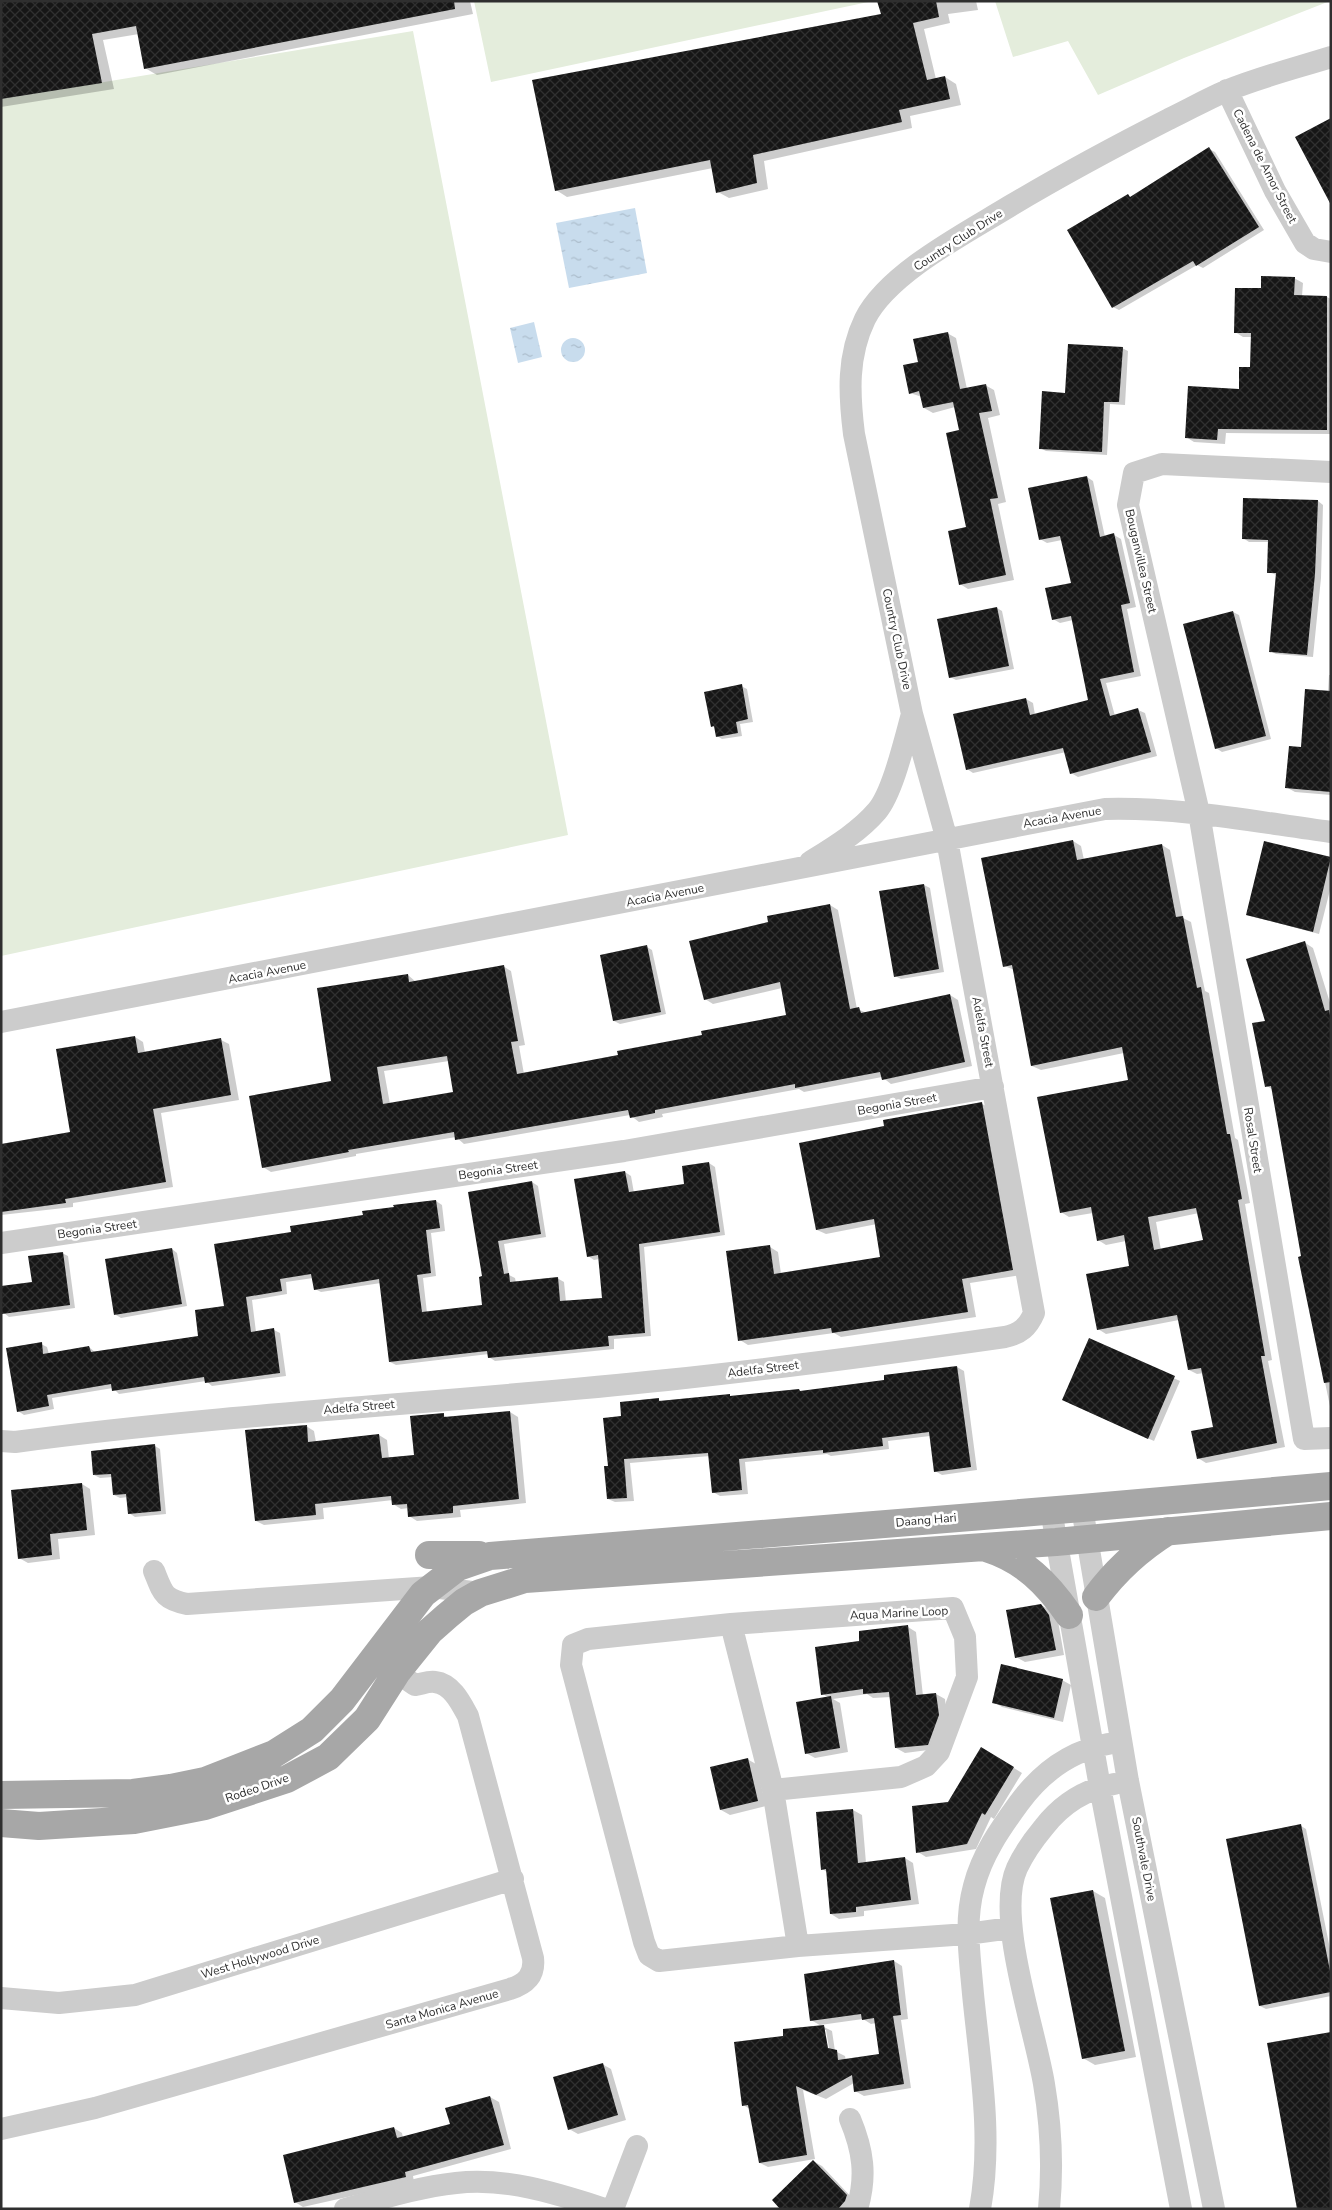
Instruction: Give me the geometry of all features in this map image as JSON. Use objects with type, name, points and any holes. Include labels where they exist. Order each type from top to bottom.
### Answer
[{"type":"main road","name":"Daang Hari","points":[[523,1566],[1051,1510],[1331,1486]]},
{"type":"main road","points":[[429,1555],[523,1566],[982,1547],[1056,1542],[1331,1516]]},
{"type":"main road","points":[[1096,1597],[1122,1566],[1152,1540],[1170,1530]]},
{"type":"main road","points":[[982,1547],[1017,1561],[1032,1572],[1046,1584],[1069,1615]]},
{"type":"main road","name":"Rodeo Drive","points":[[1,1795],[133,1793],[205,1781],[274,1754],[312,1730],[342,1700],[408,1611],[432,1587],[458,1567],[490,1556],[523,1566]]},
{"type":"main road","name":"Rodeo Drive","points":[[1,1823],[39,1826],[134,1820],[205,1806],[287,1779],[328,1757],[367,1719],[397,1672],[430,1631],[464,1602],[523,1566]]},
{"type":"street","name":"Country Club Drive","points":[[947,840],[912,714],[854,434],[850,401],[850,374],[855,345],[866,318],[896,283],[929,256],[1086,160],[1227,90],[1331,57]]},
{"type":"street","name":"Cadena de Amor Street","points":[[1227,90],[1275,191],[1305,243],[1314,249],[1331,252]]},
{"type":"street","name":"Bouganvillea Street","points":[[1199,813],[1128,505],[1134,473],[1162,464],[1331,472]]},
{"type":"street","points":[[799,868],[849,836],[878,809],[896,770],[912,714]]},
{"type":"street","name":"Acacia Avenue","points":[[1,1022],[1105,809],[1148,808],[1199,813],[1331,832]]},
{"type":"street","name":"Rosal Street","points":[[1199,813],[1304,1439],[1331,1438]]},
{"type":"street","name":"Adelfa Street","points":[[1,1441],[15,1442],[132,1426],[666,1380],[873,1356],[1016,1335],[1027,1326],[1034,1313],[947,840]]},
{"type":"street","name":"Begonia Street","points":[[1,1243],[624,1151],[993,1087]]},
{"type":"street","name":"Southvale Drive","points":[[1082,1508],[1128,1782],[1214,2209]]},
{"type":"street","points":[[1051,1510],[1100,1787],[1182,2209]]},
{"type":"street","points":[[458,1567],[480,1593]]},
{"type":"street","points":[[154,1571],[163,1594],[171,1601],[187,1604],[432,1587],[480,1593]]},
{"type":"street","name":"Aqua Marine Loop","points":[[730,1624],[953,1608],[965,1637],[967,1677],[939,1752],[926,1766],[901,1777],[773,1790]]},
{"type":"street","points":[[798,1946],[773,1790],[730,1624],[588,1639],[573,1645],[571,1665],[649,1955],[659,1961],[798,1946],[967,1934],[1011,1928]]},
{"type":"street","name":"Santa Monica Avenue","points":[[1,2129],[96,2108],[519,1986],[530,1978],[534,1968],[513,1879],[472,1726],[462,1705],[455,1694],[442,1684],[435,1682],[415,1685],[374,1658]]},
{"type":"street","points":[[980,2209],[987,2153],[967,1934],[973,1887],[985,1854],[1005,1822],[1027,1793],[1044,1775],[1060,1763],[1093,1747],[1121,1742]]},
{"type":"street","points":[[1049,2209],[1049,2116],[1044,2083],[1011,1928],[1010,1896],[1016,1869],[1033,1841],[1062,1808],[1082,1794],[1100,1787],[1128,1782]]},
{"type":"street","name":"West Hollywood Drive","points":[[1,1998],[60,2003],[135,1995],[513,1879]]},
{"type":"street","points":[[850,2119],[860,2144],[864,2186],[857,2209]]},
{"type":"street","points":[[613,2209],[637,2146]]},
{"type":"street","points":[[344,2209],[410,2191],[458,2183],[510,2184],[557,2193],[606,2209]]},
{"type":"green space","points":[[474,1],[873,1],[491,82]]},
{"type":"green space","points":[[995,1],[1330,1],[1184,58],[1098,95],[1068,41],[1013,57]]},
{"type":"green space","points":[[413,31],[568,835],[1,956],[1,99]]},
{"type":"water","points":[[635,208],[647,273],[569,288],[556,223]]},
{"type":"water","points":[[534,322],[542,357],[518,363],[510,328]]},
{"type":"water","points":[[573,338],[578,339],[584,345],[584,355],[578,361],[573,362],[568,361],[562,355],[561,350],[562,345],[568,339]]},
{"type":"building","points":[[1,1],[454,1],[455,9],[144,69],[136,26],[92,34],[102,83],[1,99]]},
{"type":"building","points":[[877,1],[936,1],[939,17],[913,23],[927,80],[945,76],[950,99],[899,110],[902,122],[753,155],[757,183],[716,193],[710,160],[555,191],[532,80],[881,14]]},
{"type":"building","points":[[1331,118],[1331,205],[1295,137]]},
{"type":"building","points":[[1209,147],[1259,227],[1196,266],[1193,261],[1112,308],[1067,230],[1128,194],[1130,197]]},
{"type":"building","points":[[1261,276],[1295,277],[1294,295],[1327,296],[1327,430],[1218,429],[1217,440],[1185,438],[1188,386],[1239,389],[1239,367],[1250,367],[1251,333],[1234,333],[1235,288],[1261,288]]},
{"type":"building","points":[[948,332],[960,389],[986,384],[992,411],[979,413],[998,498],[990,499],[1006,575],[959,585],[948,531],[966,527],[946,433],[959,430],[953,402],[923,408],[919,391],[909,394],[903,365],[918,362],[913,339]]},
{"type":"building","points":[[1068,344],[1123,347],[1119,402],[1104,402],[1102,452],[1039,449],[1042,391],[1065,393]]},
{"type":"building","points":[[1087,476],[1100,537],[1114,533],[1130,603],[1121,605],[1134,672],[1100,679],[1110,716],[1138,708],[1151,752],[1070,774],[1063,748],[966,770],[953,714],[1026,698],[1030,715],[1088,700],[1071,616],[1052,620],[1045,588],[1071,583],[1060,536],[1039,540],[1028,488]]},
{"type":"building","points":[[1243,498],[1318,500],[1315,574],[1307,655],[1269,652],[1276,573],[1267,573],[1268,540],[1242,539]]},
{"type":"building","points":[[997,607],[1009,666],[949,678],[937,619]]},
{"type":"building","points":[[1233,611],[1266,736],[1215,749],[1183,624]]},
{"type":"building","points":[[742,684],[748,719],[736,722],[738,733],[716,737],[714,726],[711,727],[704,692]]},
{"type":"building","points":[[1305,689],[1331,691],[1331,792],[1285,788],[1289,746],[1301,747]]},
{"type":"building","points":[[1073,840],[1077,860],[1162,844],[1176,917],[1183,916],[1197,988],[1201,987],[1227,1134],[1230,1134],[1242,1199],[1238,1200],[1265,1356],[1261,1356],[1277,1443],[1197,1459],[1191,1431],[1213,1427],[1201,1368],[1188,1370],[1177,1315],[1097,1330],[1086,1274],[1129,1266],[1124,1235],[1097,1241],[1091,1207],[1060,1213],[1037,1097],[1128,1080],[1122,1047],[1031,1066],[1012,965],[1003,967],[981,858]],"holes":[[[1196,1208],[1203,1240],[1154,1250],[1148,1217]]]},
{"type":"building","points":[[1264,841],[1331,857],[1313,932],[1246,915]]},
{"type":"building","points":[[924,884],[939,969],[894,977],[879,891]]},
{"type":"building","points":[[830,904],[850,1009],[859,1007],[861,1013],[950,994],[965,1062],[882,1080],[880,1072],[795,1088],[795,1084],[655,1110],[655,1113],[630,1118],[628,1110],[455,1140],[454,1132],[348,1150],[349,1152],[262,1168],[249,1096],[331,1081],[317,988],[408,974],[409,982],[504,965],[518,1041],[511,1042],[517,1074],[618,1055],[617,1051],[702,1035],[701,1031],[786,1015],[780,982],[704,1000],[689,941],[768,922],[767,916]],"holes":[[[447,1056],[453,1092],[383,1104],[377,1067]]]},
{"type":"building","points":[[1305,941],[1325,1011],[1329,1010],[1331,1021],[1331,1382],[1324,1383],[1298,1257],[1301,1256],[1271,1086],[1265,1087],[1252,1023],[1265,1021],[1246,959]]},
{"type":"building","points":[[647,945],[661,1012],[613,1021],[600,955]]},
{"type":"building","points":[[135,1036],[138,1053],[221,1038],[231,1095],[153,1109],[166,1182],[65,1199],[66,1203],[1,1212],[1,1144],[70,1132],[56,1049]]},
{"type":"building","points":[[982,1102],[1013,1270],[962,1279],[968,1312],[832,1333],[831,1328],[738,1341],[726,1251],[770,1245],[774,1274],[880,1257],[874,1219],[816,1230],[799,1143],[884,1126],[883,1120]]},
{"type":"building","points":[[709,1162],[720,1232],[639,1244],[645,1333],[608,1336],[609,1346],[488,1358],[487,1351],[389,1362],[379,1279],[314,1290],[311,1274],[280,1279],[282,1291],[246,1297],[251,1332],[274,1328],[280,1373],[205,1383],[204,1377],[112,1391],[111,1384],[47,1395],[49,1406],[17,1412],[6,1348],[42,1342],[43,1354],[89,1346],[91,1352],[198,1336],[195,1310],[224,1306],[214,1244],[291,1232],[290,1226],[363,1215],[362,1211],[436,1200],[440,1228],[426,1230],[431,1273],[417,1275],[422,1312],[482,1305],[479,1277],[482,1276],[468,1192],[532,1181],[541,1234],[498,1241],[504,1274],[509,1273],[510,1282],[558,1277],[560,1301],[602,1298],[598,1255],[587,1257],[574,1179],[625,1171],[629,1192],[684,1184],[682,1166]]},
{"type":"building","points":[[172,1248],[182,1304],[114,1315],[105,1259]]},
{"type":"building","points":[[63,1252],[70,1305],[2,1314],[1,1286],[32,1282],[28,1256]]},
{"type":"building","points":[[1089,1338],[1175,1376],[1148,1439],[1062,1400]]},
{"type":"building","points":[[957,1366],[971,1467],[934,1472],[929,1432],[882,1438],[883,1446],[823,1453],[823,1450],[739,1459],[742,1490],[712,1493],[708,1453],[624,1459],[627,1498],[607,1499],[604,1466],[608,1466],[603,1418],[621,1416],[620,1402],[659,1398],[659,1401],[730,1394],[730,1396],[799,1389],[800,1391],[884,1380],[884,1375]]},
{"type":"building","points":[[510,1411],[519,1499],[453,1506],[453,1513],[408,1517],[407,1504],[392,1505],[391,1496],[315,1504],[316,1515],[255,1521],[245,1430],[307,1425],[308,1442],[379,1434],[382,1458],[414,1455],[410,1416],[444,1413],[444,1417]]},
{"type":"building","points":[[155,1444],[161,1511],[128,1514],[126,1494],[113,1495],[111,1474],[93,1475],[91,1451]]},
{"type":"building","points":[[82,1483],[87,1530],[50,1534],[52,1555],[18,1559],[11,1490]]},
{"type":"building","points":[[1041,1604],[1049,1615],[1056,1650],[1015,1658],[1006,1610]]},
{"type":"building","points":[[908,1625],[916,1695],[936,1693],[939,1715],[928,1745],[895,1748],[889,1692],[863,1694],[863,1689],[821,1695],[815,1647],[859,1641],[859,1631]]},
{"type":"building","points":[[1001,1664],[1063,1679],[1054,1718],[992,1703]]},
{"type":"building","points":[[831,1696],[840,1748],[805,1754],[796,1702]]},
{"type":"building","points":[[981,1747],[1014,1767],[985,1815],[982,1813],[967,1844],[916,1853],[912,1806],[948,1802]]},
{"type":"building","points":[[748,1758],[758,1801],[720,1810],[710,1767]]},
{"type":"building","points":[[853,1809],[858,1863],[905,1857],[911,1900],[856,1907],[856,1912],[830,1914],[826,1869],[821,1870],[816,1812]]},
{"type":"building","points":[[1301,1824],[1331,1976],[1331,1992],[1259,2006],[1226,1839]]},
{"type":"building","points":[[1093,1890],[1125,2051],[1082,2059],[1050,1898]]},
{"type":"building","points":[[894,1960],[901,2015],[893,2016],[904,2084],[854,2092],[852,2075],[816,2095],[796,2086],[807,2155],[759,2163],[748,2105],[742,2106],[734,2042],[783,2036],[783,2029],[824,2025],[828,2048],[837,2050],[838,2060],[879,2054],[874,2018],[862,2020],[861,2014],[810,2021],[804,1974]]},
{"type":"building","points":[[1331,2032],[1331,2209],[1297,2209],[1267,2043]]},
{"type":"building","points":[[603,2063],[618,2115],[568,2130],[553,2077]]},
{"type":"building","points":[[490,2096],[504,2145],[405,2172],[406,2177],[294,2203],[283,2155],[394,2127],[397,2138],[450,2124],[445,2108]]},
{"type":"building","points":[[813,2160],[847,2195],[845,2201],[838,2209],[780,2209],[772,2200]]}]
